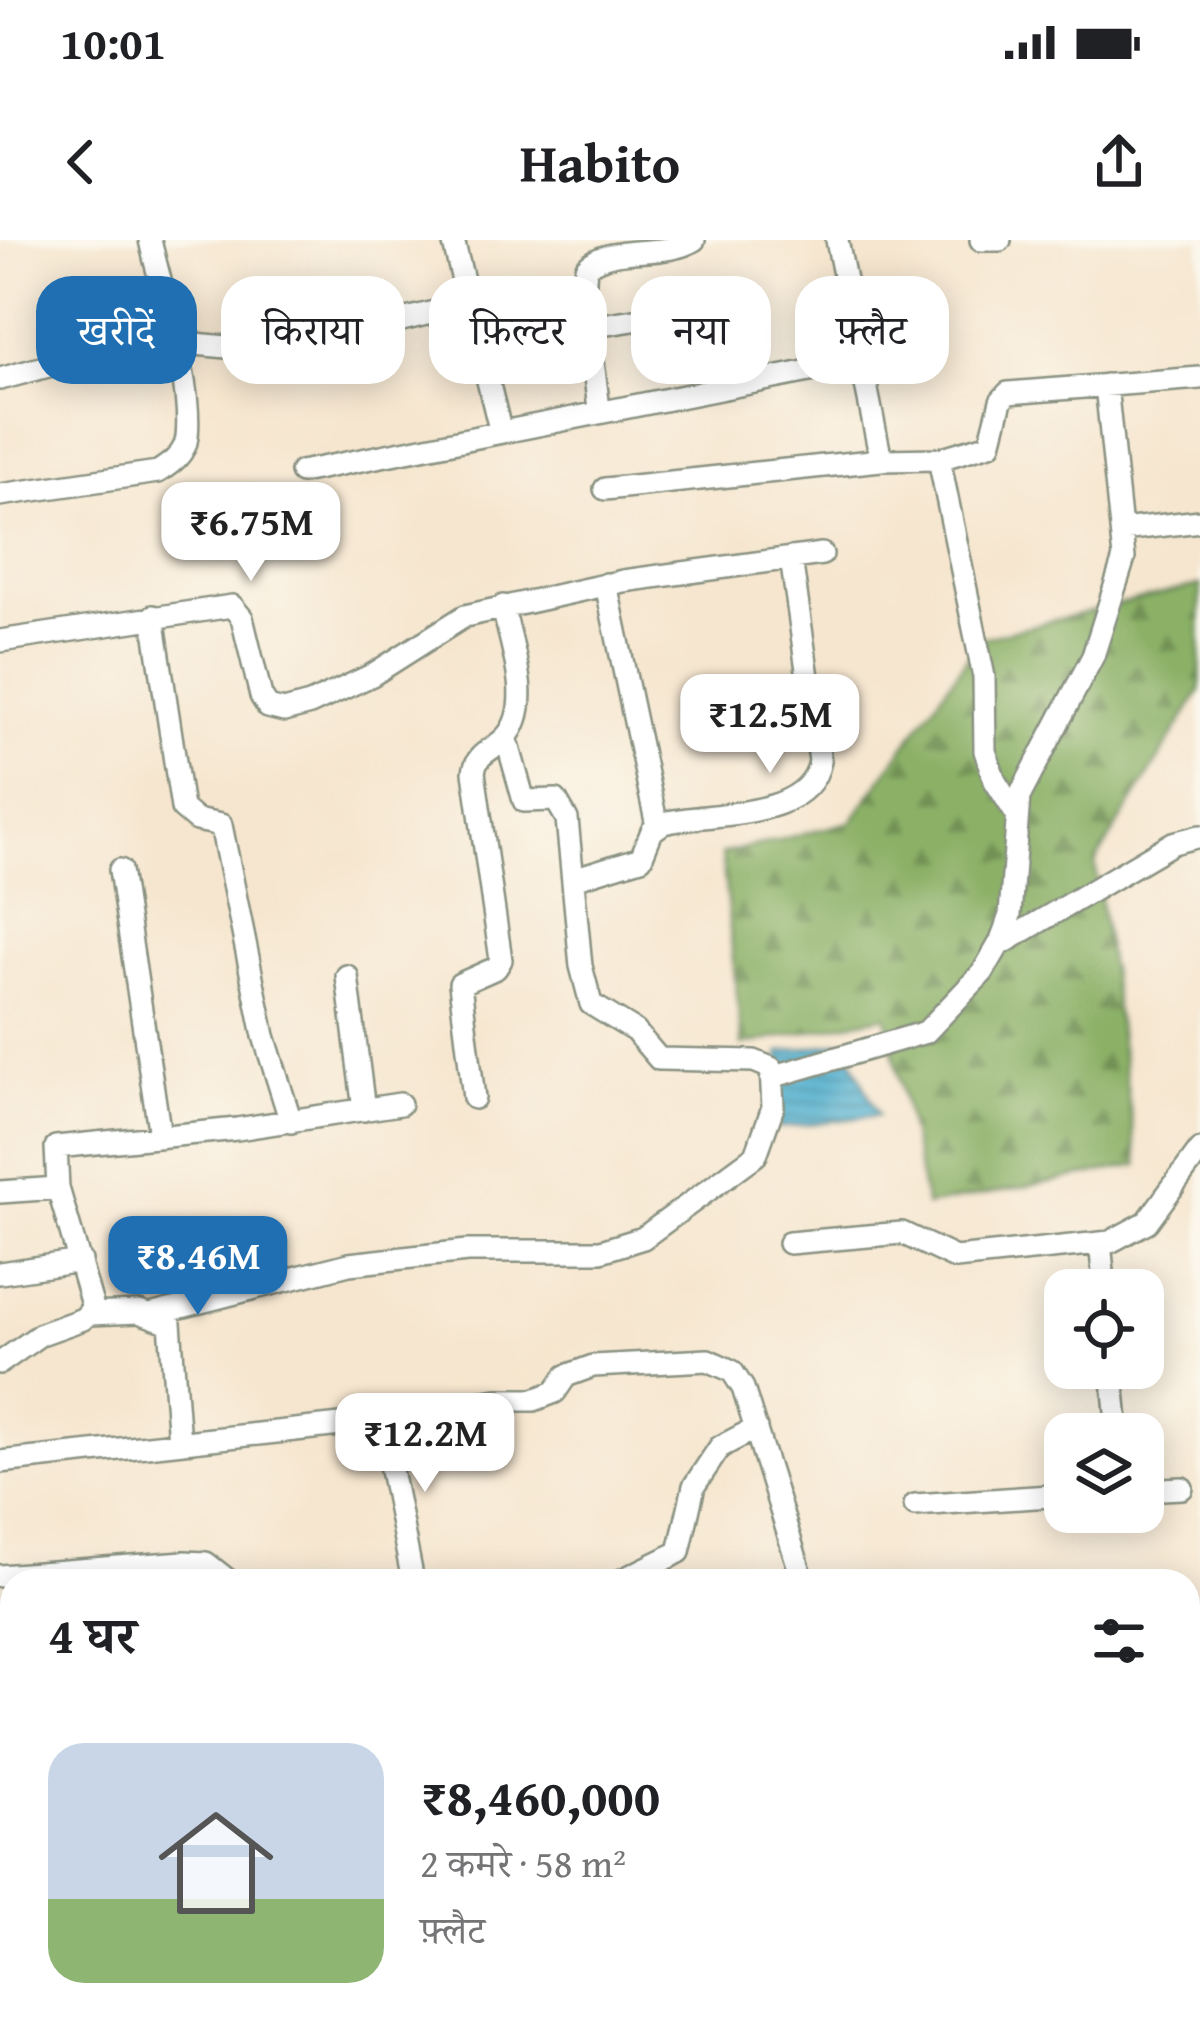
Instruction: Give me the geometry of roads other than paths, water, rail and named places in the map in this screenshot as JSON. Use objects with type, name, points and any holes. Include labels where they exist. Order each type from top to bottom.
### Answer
[{"type":"street","points":[[150,240],[158,276]]},
{"type":"street","points":[[453,240],[463,276]]},
{"type":"street","points":[[584,276],[591,261],[671,250],[694,240]]},
{"type":"street","points":[[837,240],[844,276]]},
{"type":"street","points":[[981,240],[1000,240]]},
{"type":"street","points":[[197,344],[309,343],[429,313]]},
{"type":"street","points":[[0,379],[36,369]]},
{"type":"street","points":[[301,472],[795,373]]},
{"type":"street","points":[[605,489],[881,460],[939,459],[989,444],[1000,400],[1008,393],[1200,378]]},
{"type":"street","points":[[0,495],[158,472],[177,460],[187,439],[179,384]]},
{"type":"street","points":[[490,384],[500,429]]},
{"type":"street","points":[[596,384],[599,410]]},
{"type":"street","points":[[865,384],[881,460]]},
{"type":"street","points":[[775,1076],[926,1032],[983,972],[998,946],[1010,915],[1014,811],[1093,656],[1124,558],[1106,385]]},
{"type":"street","points":[[939,459],[984,677],[986,751],[995,781],[1014,811]]},
{"type":"street","points":[[1123,530],[1200,520]]},
{"type":"street","points":[[0,641],[226,605],[238,610],[261,696],[275,712],[310,704],[372,675],[465,616],[606,584],[822,554]]},
{"type":"street","points":[[657,826],[791,800],[817,779],[815,716],[791,558]]},
{"type":"street","points":[[573,879],[641,858],[657,826],[641,773],[606,584]]},
{"type":"street","points":[[474,1098],[460,984],[496,968],[500,960],[474,772],[480,756],[506,737],[521,703],[503,606]]},
{"type":"street","points":[[153,616],[182,808],[196,820],[215,820],[224,834],[264,1036],[291,1122]]},
{"type":"street","points":[[0,1364],[40,1334],[90,1314],[154,1314],[349,1264],[466,1251],[622,1246],[666,1224],[756,1155],[773,1107],[775,1076],[766,1064],[659,1059],[622,1021],[591,1004],[562,804],[524,801],[506,737]]},
{"type":"street","points":[[998,946],[1173,842],[1200,836]]},
{"type":"street","points":[[120,870],[160,1136]]},
{"type":"street","points":[[347,976],[364,1110]]},
{"type":"street","points":[[90,1314],[81,1261],[58,1188],[56,1147],[291,1122],[400,1104]]},
{"type":"street","points":[[790,1243],[902,1233],[955,1258],[1123,1239],[1147,1222],[1200,1150]]},
{"type":"street","points":[[0,1192],[58,1188]]},
{"type":"street","points":[[1100,1243],[1103,1269]]},
{"type":"street","points":[[0,1273],[81,1261]]},
{"type":"street","points":[[154,1314],[170,1323],[174,1338],[179,1442]]},
{"type":"street","points":[[0,1462],[381,1419],[477,1402],[546,1398],[566,1376],[593,1366],[708,1360],[732,1371],[756,1428],[799,1569]]},
{"type":"street","points":[[381,1419],[411,1569]]},
{"type":"street","points":[[645,1569],[680,1552],[694,1486],[720,1448],[756,1428]]},
{"type":"street","points":[[1164,1488],[1181,1487]]},
{"type":"street","points":[[915,1505],[1044,1496]]},
{"type":"street","points":[[92,1569],[184,1562],[206,1563],[214,1569]]},
{"type":"water","points":[[844,1042],[878,1115],[779,1128],[780,1052]]}]
